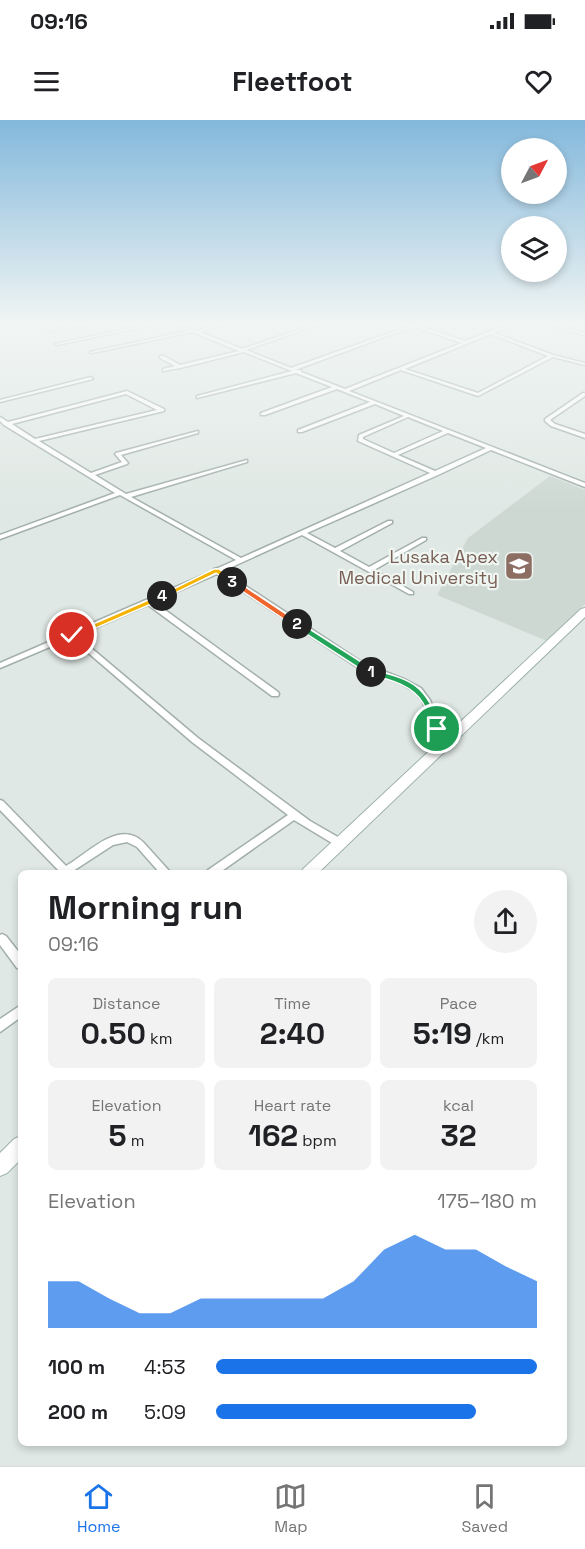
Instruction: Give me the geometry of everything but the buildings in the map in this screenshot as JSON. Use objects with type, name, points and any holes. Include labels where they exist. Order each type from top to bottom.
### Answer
[{"type":"street","points":[[0,401],[64,385]]},
{"type":"street","points":[[199,397],[246,385]]},
{"type":"street","points":[[333,385],[585,485]]},
{"type":"street","points":[[347,390],[361,385]]},
{"type":"street","points":[[448,385],[478,395],[497,385]]},
{"type":"street","points":[[263,414],[338,387]]},
{"type":"street","points":[[6,424],[127,392],[162,410],[36,440]]},
{"type":"street","points":[[584,396],[546,420],[553,425],[585,436]]},
{"type":"street","points":[[300,431],[376,402]]},
{"type":"street","points":[[409,415],[361,436],[361,442],[436,474]]},
{"type":"street","points":[[0,419],[123,495],[240,560]]},
{"type":"street","points":[[394,455],[447,431]]},
{"type":"street","points":[[91,475],[125,463],[118,454],[196,432]]},
{"type":"street","points":[[0,666],[149,602],[491,448]]},
{"type":"street","points":[[0,537],[123,495],[244,461]]},
{"type":"street","points":[[335,551],[390,522]]},
{"type":"street","points":[[303,533],[411,593]]},
{"type":"street","points":[[369,570],[424,538]]},
{"type":"street","points":[[216,570],[375,674],[398,679],[418,691],[428,703],[438,732],[452,738]]},
{"type":"street","points":[[149,602],[275,694]]},
{"type":"street","points":[[311,870],[585,611]]},
{"type":"street","points":[[72,635],[187,733],[294,815],[340,843]]},
{"type":"street","points":[[0,804],[64,870]]},
{"type":"street","points":[[215,870],[294,815]]},
{"type":"street","points":[[67,870],[112,840],[127,838],[135,840],[163,870]]},
{"type":"street","points":[[2,939],[18,960]]},
{"type":"street","points":[[0,1026],[18,1012]]},
{"type":"street","points":[[2,1159],[18,1148]]},
{"type":"shaded area","name":"Lusaka Apex Medical University","points":[[550,476],[585,490],[585,604],[547,641],[437,595],[468,538]]},
{"type":"place","name":"Lusaka Apex Medical University","points":[[519,566]]},
{"type":"route","points":[[72,635],[216,570],[375,674],[398,679],[418,691],[428,703],[437,729]]}]
